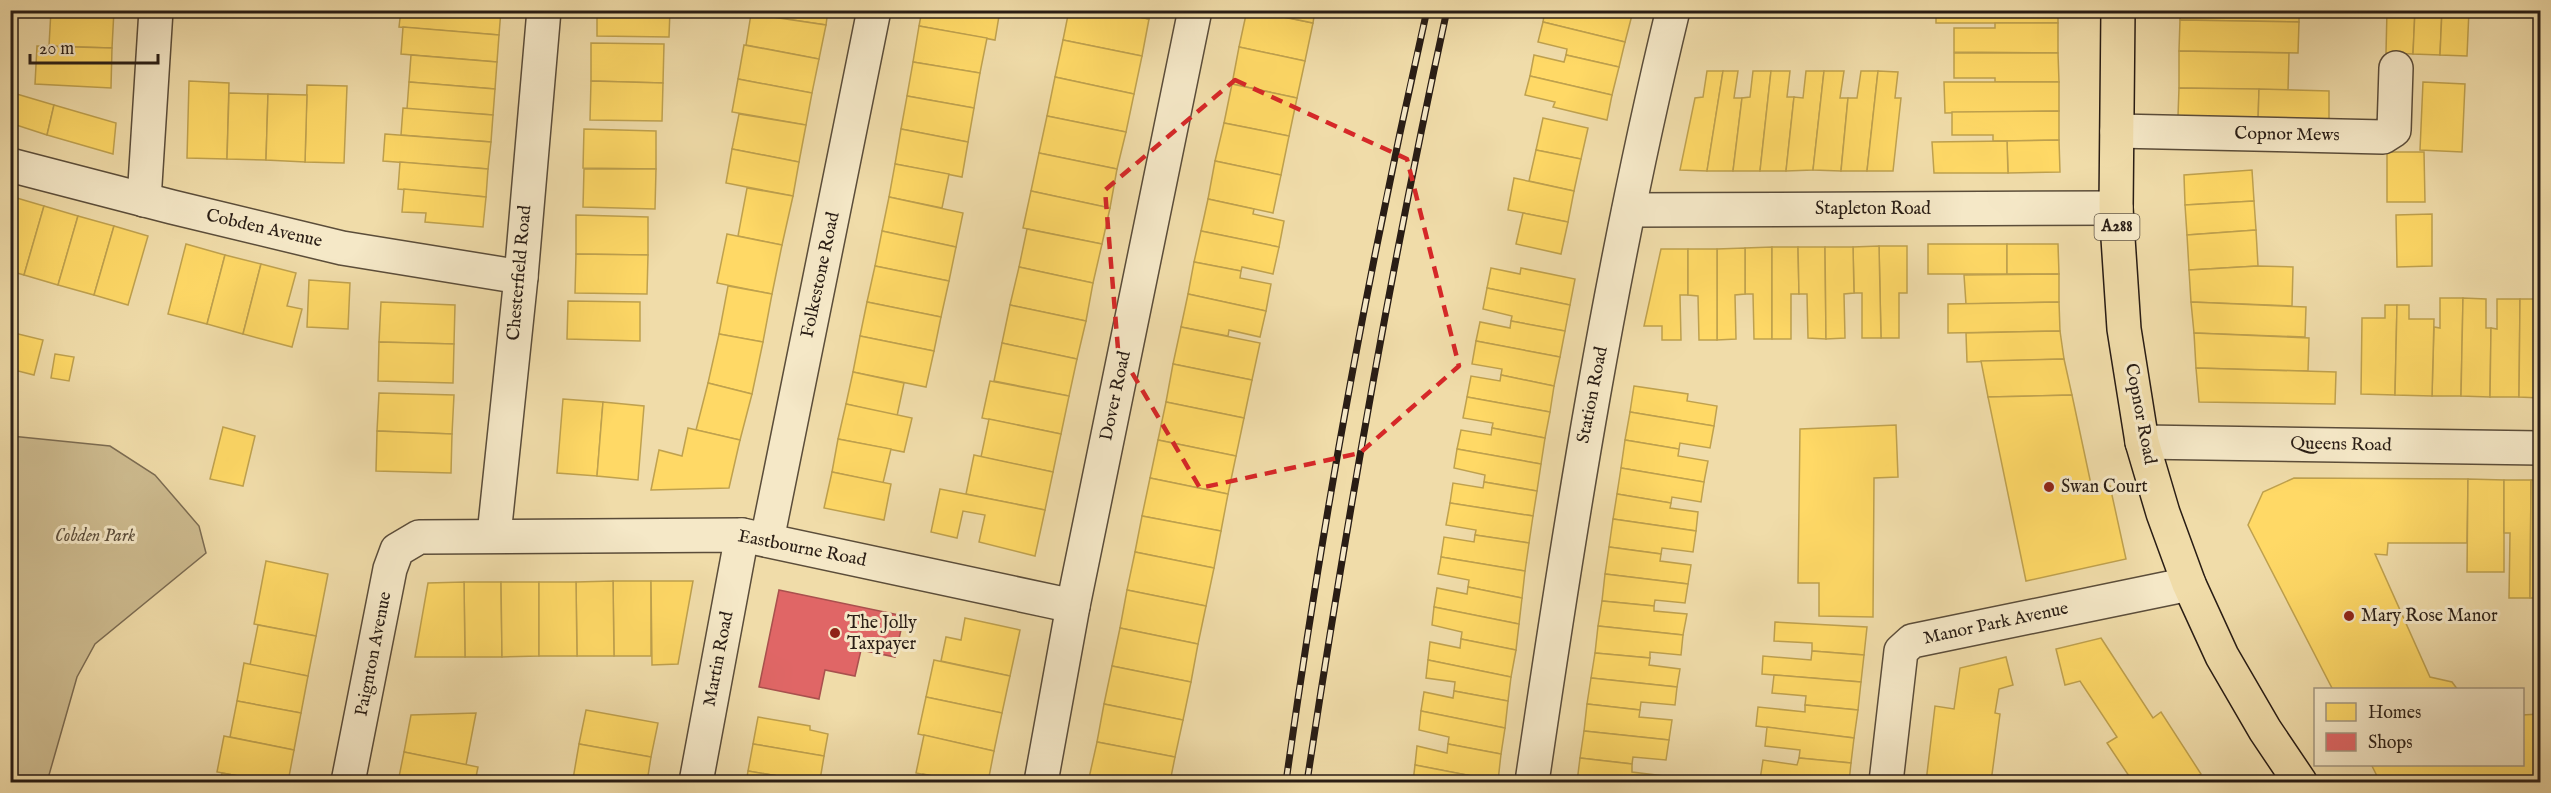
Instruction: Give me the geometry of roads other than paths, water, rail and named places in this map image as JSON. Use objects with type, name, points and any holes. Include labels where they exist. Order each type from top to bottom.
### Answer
[{"type":"main road","name":"Copnor Road","points":[[2118,10],[2116,208],[2124,329],[2142,442],[2163,513],[2189,584],[2222,656],[2265,730],[2300,783]]},
{"type":"street","points":[[144,200],[156,10]]},
{"type":"street","name":"Chesterfield Road","points":[[494,535],[544,10]]},
{"type":"street","name":"Folkestone Road","points":[[754,537],[874,10]]},
{"type":"street","name":"Dover Road","points":[[1041,783],[1073,606],[1195,10]]},
{"type":"street","name":"Station Road","points":[[1532,783],[1585,434],[1629,210],[1673,10]]},
{"type":"street","name":"Copnor Mews","points":[[2117,131],[2383,137],[2394,130],[2397,68]]},
{"type":"street","name":"Cobden Avenue","points":[[10,165],[342,248],[520,277]]},
{"type":"street","name":"Stapleton Road","points":[[1629,210],[2116,208]]},
{"type":"street","name":"Queens Road","points":[[2142,442],[2541,448]]},
{"type":"street","name":"Eastbourne Road","points":[[418,537],[494,535],[754,537],[1073,606]]},
{"type":"street","name":"Paignton Avenue","points":[[348,783],[390,568],[397,550],[418,537]]},
{"type":"street","name":"Martin Road","points":[[696,783],[754,537]]},
{"type":"street","name":"Manor Park Avenue","points":[[1886,783],[1901,651],[1912,641],[2189,584]]},
{"type":"railway","points":[[1286,782],[1315,588],[1348,395],[1366,298],[1427,10]]},
{"type":"railway","points":[[1307,782],[1337,589],[1371,395],[1407,202],[1447,10]]},
{"type":"place","name":"Swan Court","points":[[2049,487]]},
{"type":"place","name":"Mary Rose Manor","points":[[2349,616]]},
{"type":"place","name":"The Jolly Taxpayer","points":[[835,633]]},
{"type":"park label","name":"Cobden Park","points":[[95,536]]}]
